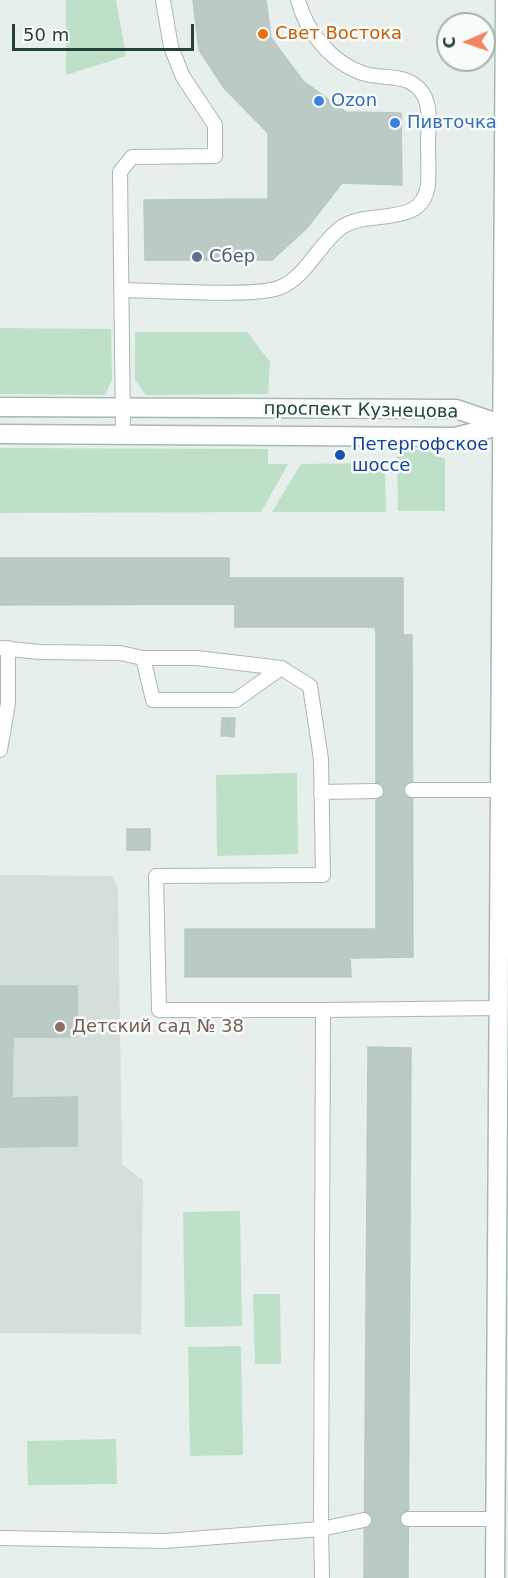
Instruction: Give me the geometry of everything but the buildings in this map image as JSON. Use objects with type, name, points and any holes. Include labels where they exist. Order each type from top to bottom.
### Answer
[{"type":"street","points":[[495,1578],[505,0]]},
{"type":"street","name":"проспект Кузнецова","points":[[0,408],[456,409],[503,425]]},
{"type":"street","name":"проспект Кузнецова","points":[[0,434],[455,437],[503,425]]},
{"type":"lane","points":[[123,434],[120,172],[132,157],[215,156],[215,125],[183,77],[171,46],[163,0]]},
{"type":"lane","points":[[121,290],[258,291],[280,288],[296,276],[342,227],[356,219],[402,215],[415,210],[423,200],[428,186],[428,106],[422,92],[413,83],[399,77],[362,73],[344,63],[324,46],[310,29],[298,0]]},
{"type":"lane","points":[[0,750],[4,703],[4,648],[40,652],[120,653],[144,658],[197,658],[281,668],[310,686],[321,759],[323,875],[156,876],[159,1010],[500,1008]]},
{"type":"lane","points":[[144,658],[153,700],[236,700],[281,668]]},
{"type":"lane","points":[[412,790],[501,790]]},
{"type":"lane","points":[[321,792],[376,791]]},
{"type":"lane","points":[[322,1578],[323,1010]]},
{"type":"lane","points":[[408,1519],[496,1519]]},
{"type":"lane","points":[[0,1538],[165,1541],[321,1529],[364,1520]]},
{"type":"shaded area","name":"Детский сад № 38","points":[[0,875],[112,876],[118,889],[122,1164],[143,1181],[141,1334],[0,1333]]},
{"type":"green space","points":[[66,0],[116,0],[126,56],[66,75]]},
{"type":"green space","points":[[0,328],[111,329],[112,380],[105,395],[0,394]]},
{"type":"green space","points":[[135,332],[247,332],[270,362],[268,394],[146,395],[135,380]]},
{"type":"green space","points":[[0,448],[268,449],[268,464],[288,464],[261,512],[0,513]]},
{"type":"green space","points":[[397,449],[426,450],[445,459],[445,511],[398,511]]},
{"type":"green space","points":[[385,463],[386,512],[272,512],[301,464]]},
{"type":"green space","points":[[297,773],[298,854],[217,856],[216,775]]},
{"type":"green space","points":[[240,1211],[242,1326],[185,1327],[183,1212]]},
{"type":"green space","points":[[253,1294],[280,1294],[281,1364],[255,1364]]},
{"type":"green space","points":[[241,1346],[243,1455],[190,1456],[188,1347]]},
{"type":"green space","points":[[116,1439],[117,1484],[28,1485],[27,1441]]},
{"type":"place","name":"Свет Востока","points":[[263,34]]},
{"type":"place","name":"Ozon","points":[[319,101]]},
{"type":"place","name":"Пивточка","points":[[395,123]]},
{"type":"place","name":"Сбер","points":[[197,257]]},
{"type":"place","name":"Петергофское шоссе","points":[[340,455]]},
{"type":"place","name":"Детский сад № 38","points":[[60,1027]]}]
